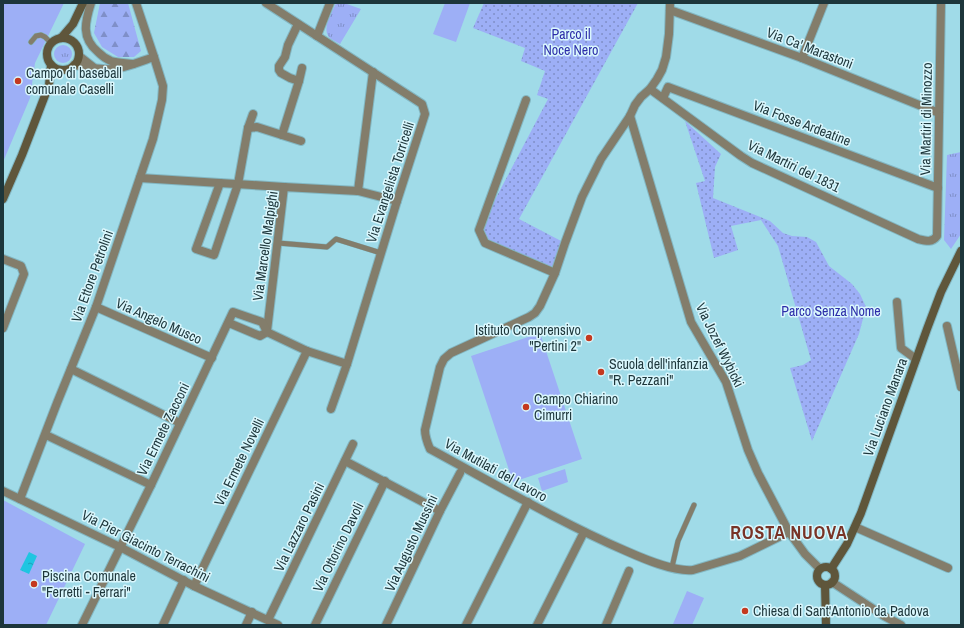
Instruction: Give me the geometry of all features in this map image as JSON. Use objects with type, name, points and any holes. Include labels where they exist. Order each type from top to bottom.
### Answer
[{"type":"street","points":[[62,38],[73,24],[83,3]]},
{"type":"street","points":[[91,3],[86,18],[85,30],[93,48],[101,56],[110,61],[132,64]]},
{"type":"street","name":"Via Ettore Petrolini","points":[[20,499],[96,307],[153,139],[162,100],[163,86],[136,3]]},
{"type":"street","name":"Via Evangelista Torricelli","points":[[266,3],[422,104],[425,114],[332,409]]},
{"type":"street","points":[[317,36],[330,3]]},
{"type":"street","points":[[802,58],[824,3]]},
{"type":"street","name":"Via Martiri di Minozzo","points":[[937,236],[941,3]]},
{"type":"street","name":"Via Ca' Marastoni","points":[[670,7],[939,113]]},
{"type":"street","name":"Via Mutilati del Lavoro","points":[[670,7],[669,34],[666,57],[662,70],[657,79],[635,105],[630,116],[601,159],[582,197],[555,273],[540,306],[535,313],[529,317],[451,353],[444,359],[440,367],[424,430],[427,443],[430,448],[584,532],[652,562],[686,571],[740,556],[789,532]]},
{"type":"street","points":[[72,42],[73,24]]},
{"type":"street","points":[[298,24],[288,45],[285,57],[279,66],[279,70],[281,73],[290,78],[299,80]]},
{"type":"street","points":[[62,38],[72,42],[78,48],[79,53],[76,63],[68,70],[57,70],[51,65],[47,58],[48,48],[55,40],[62,38]]},
{"type":"street","points":[[79,56],[93,68]]},
{"type":"street","points":[[74,65],[112,69],[125,67],[154,57]]},
{"type":"street","points":[[3,199],[49,85],[51,65]]},
{"type":"street","points":[[282,135],[302,68]]},
{"type":"street","points":[[49,85],[63,70]]},
{"type":"street","points":[[358,191],[373,72]]},
{"type":"street","name":"Via Fosse Ardeatine","points":[[663,98],[668,87],[938,188]]},
{"type":"street","name":"Via Martiri del 1831","points":[[650,88],[752,163],[918,239],[931,241],[937,236]]},
{"type":"street","points":[[526,100],[479,230],[485,243],[555,273]]},
{"type":"street","points":[[220,183],[196,248],[214,255],[238,184],[248,128],[253,114]]},
{"type":"street","name":"Via Jozef Wybicki","points":[[630,116],[691,322],[726,382],[748,450],[758,473],[789,532],[805,554],[820,569]]},
{"type":"street","points":[[248,128],[256,127],[301,141]]},
{"type":"street","points":[[140,178],[284,187]]},
{"type":"street","name":"Via Marcello Malpighi","points":[[267,332],[284,187],[358,191],[397,201]]},
{"type":"street","name":"Via Luciano Manara","points":[[831,568],[847,544],[861,513],[941,292],[961,252]]},
{"type":"street","points":[[3,259],[21,266],[24,274],[3,328]]},
{"type":"street","points":[[897,302],[901,348],[916,358]]},
{"type":"street","name":"Via Angelo Musco","points":[[96,307],[212,358]]},
{"type":"street","points":[[267,332],[260,336],[229,323],[234,312],[262,322],[267,332],[308,350],[347,364]]},
{"type":"street","name":"Via Ermete Zacconi","points":[[82,625],[229,323]]},
{"type":"street","points":[[947,326],[961,387]]},
{"type":"street","name":"Via Ermete Novelli","points":[[194,586],[308,350]]},
{"type":"street","points":[[71,369],[180,423]]},
{"type":"street","points":[[46,435],[151,485]]},
{"type":"street","name":"Via Lazzaro Pasini","points":[[268,620],[353,444]]},
{"type":"street","points":[[345,461],[440,510]]},
{"type":"street","name":"Via Augusto Mussini","points":[[386,625],[440,510],[460,473]]},
{"type":"street","name":"Via Ottorino Davoli","points":[[315,625],[385,481]]},
{"type":"street","name":"Via Pier Giacinto Terrachini","points":[[3,491],[120,547],[194,586],[278,625]]},
{"type":"street","points":[[466,625],[528,502]]},
{"type":"street","points":[[855,527],[948,568]]},
{"type":"street","points":[[537,625],[584,532]]},
{"type":"street","points":[[826,625],[829,584],[834,580],[835,575],[831,568],[825,567],[820,569],[817,574],[818,580],[822,584],[829,584],[901,625]]},
{"type":"street","points":[[606,625],[629,571]]},
{"type":"street","points":[[163,625],[184,580]]},
{"type":"street","points":[[246,625],[252,612]]},
{"type":"lane","points":[[31,42],[36,36],[41,35],[51,43]]},
{"type":"lane","points":[[278,243],[327,247],[336,239],[381,253]]},
{"type":"lane","points":[[672,567],[678,541],[694,505]]},
{"type":"green space","name":"Campo di baseball comunale Caselli","points":[[3,3],[64,3],[35,63],[30,98],[3,162]]},
{"type":"green space","points":[[100,3],[128,3],[141,51],[134,57],[118,57],[102,47],[94,33]]},
{"type":"green space","points":[[336,3],[344,3],[361,9],[340,44],[331,39],[327,31],[328,21]]},
{"type":"green space","points":[[445,3],[470,3],[456,42],[433,34]]},
{"type":"green space","name":"Parco il Noce Nero","points":[[484,3],[638,3],[519,219],[565,243],[555,273],[485,243],[479,230],[548,99],[537,95],[545,71],[521,61],[525,48],[473,28]]},
{"type":"green space","points":[[63,45],[69,48],[72,54],[69,60],[63,63],[57,60],[54,54],[57,48]]},
{"type":"green space","name":"Parco Senza Nome","points":[[685,121],[721,154],[715,167],[713,198],[770,221],[783,233],[792,236],[807,237],[816,242],[829,266],[852,284],[860,294],[866,307],[859,334],[812,441],[790,368],[803,365],[811,360],[778,246],[761,220],[731,226],[738,250],[714,258],[696,183],[705,181]]},
{"type":"green space","points":[[961,152],[961,234],[951,249],[944,240],[947,155]]},
{"type":"green space","name":"Campo Chiarino Cimurri","points":[[540,333],[582,459],[513,482],[471,356]]},
{"type":"green space","points":[[565,469],[568,482],[542,491],[538,478]]},
{"type":"green space","name":"Piscina Comunale \"Ferretti - Ferrari\"","points":[[3,500],[85,544],[46,625],[3,625]]},
{"type":"green space","points":[[687,591],[704,598],[692,625],[674,625],[673,624]]},
{"type":"water","points":[[29,552],[37,556],[29,574],[20,570]]},
{"type":"place","name":"Campo di baseball comunale Caselli","points":[[18,81]]},
{"type":"place","name":"Istituto Comprensivo \"Pertini 2\"","points":[[589,338]]},
{"type":"place","name":"Scuola dell'infanzia \"R. Pezzani\"","points":[[601,372]]},
{"type":"place","name":"Campo Chiarino Cimurri","points":[[526,407]]},
{"type":"place","name":"Piscina Comunale \"Ferretti - Ferrari\"","points":[[34,584]]},
{"type":"place","name":"Chiesa di Sant'Antonio da Padova","points":[[745,611]]},
{"type":"district","name":"ROSTA NUOVA","points":[[789,532]]}]
